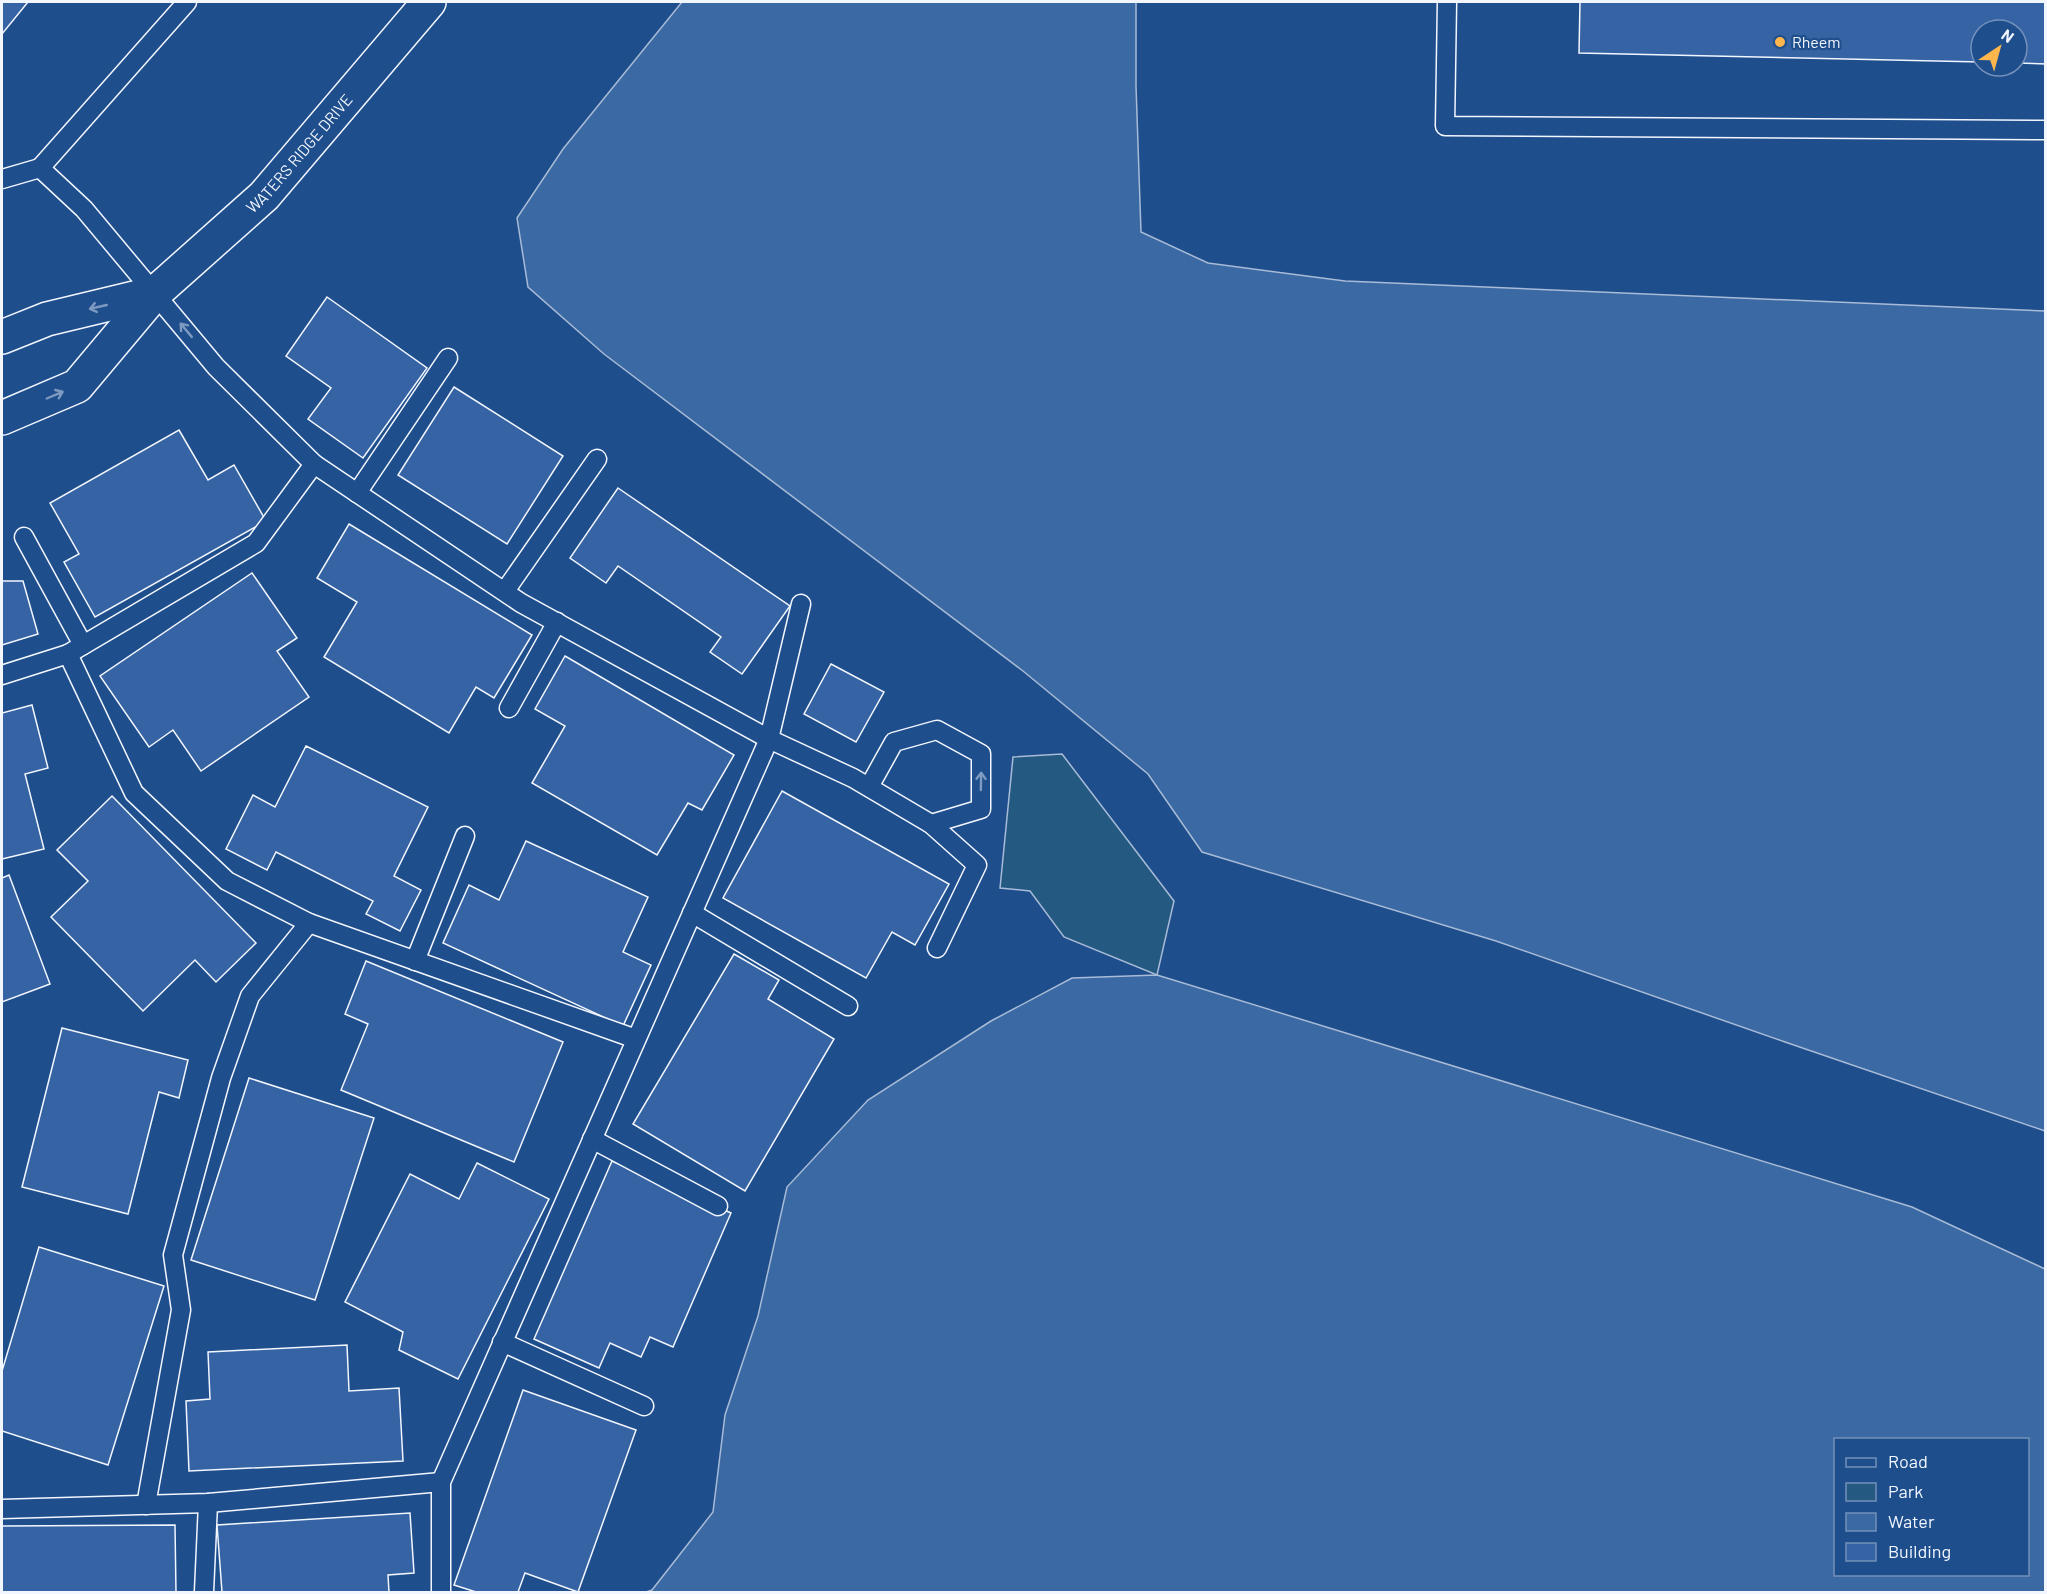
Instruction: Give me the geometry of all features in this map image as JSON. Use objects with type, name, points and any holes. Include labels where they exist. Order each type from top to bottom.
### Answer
[{"type":"street","name":"WATERS RIDGE DRIVE","points":[[2,418],[77,387],[155,293],[264,196],[429,2]]},
{"type":"street","name":"WATERS RIDGE DRIVE","points":[[2,337],[47,319],[155,293]]},
{"type":"lane","points":[[2,179],[40,168],[187,2]]},
{"type":"lane","points":[[1447,2],[1445,126],[2046,130]]},
{"type":"lane","points":[[40,168],[84,208],[216,366],[314,464],[505,591],[557,622],[769,739],[869,787],[931,824],[977,865],[937,948]]},
{"type":"lane","points":[[357,493],[448,358]]},
{"type":"lane","points":[[505,591],[597,459]]},
{"type":"lane","points":[[2,675],[76,650],[256,543],[314,464]]},
{"type":"lane","points":[[24,537],[76,650],[134,793],[226,882],[309,923],[636,1040]]},
{"type":"lane","points":[[441,1593],[441,1482],[769,739],[801,604]]},
{"type":"lane","points":[[509,708],[557,622]]},
{"type":"lane","points":[[869,787],[894,742],[937,730],[981,754],[981,809],[931,824]]},
{"type":"lane","points":[[415,961],[465,836]]},
{"type":"lane","points":[[692,913],[848,1006]]},
{"type":"lane","points":[[146,1505],[181,1310],[173,1255],[221,1078],[250,996],[309,923]]},
{"type":"lane","points":[[592,1139],[718,1206]]},
{"type":"lane","points":[[502,1342],[644,1406]]},
{"type":"lane","points":[[2,1509],[208,1503],[441,1482]]},
{"type":"lane","points":[[204,1593],[208,1503]]},
{"type":"green space","points":[[1062,754],[1174,901],[1157,975],[1064,937],[1030,891],[1000,888],[1013,757]]},
{"type":"water","points":[[682,2],[1136,2],[1136,86],[1141,232],[1208,263],[1345,281],[2045,311],[2045,1131],[1496,941],[1202,852],[1148,774],[1023,671],[604,354],[528,287],[517,218],[563,149]]},
{"type":"water","points":[[1157,975],[1912,1207],[2045,1269],[2045,1592],[646,1592],[652,1590],[713,1512],[725,1415],[758,1316],[787,1187],[868,1100],[991,1021],[1072,978]]},
{"type":"building","points":[[2,2],[28,2],[2,34]]},
{"type":"building","name":"Rheem","points":[[1580,2],[2046,2],[2046,64],[2029,63],[2029,18],[1969,18],[1969,62],[1579,53]]},
{"type":"building","points":[[327,297],[427,368],[363,458],[308,419],[331,388],[286,356]]},
{"type":"building","points":[[454,387],[563,456],[507,544],[398,475]]},
{"type":"building","points":[[179,430],[208,480],[234,465],[266,521],[95,617],[64,562],[79,554],[50,503]]},
{"type":"building","points":[[618,488],[790,606],[742,674],[710,652],[721,637],[618,566],[606,583],[570,558]]},
{"type":"building","points":[[349,524],[532,635],[494,698],[476,687],[449,733],[324,657],[357,602],[317,578]]},
{"type":"building","points":[[252,573],[297,638],[277,651],[309,697],[201,771],[173,730],[149,747],[100,676]]},
{"type":"building","points":[[2,581],[23,581],[38,634],[2,645]]},
{"type":"building","points":[[565,656],[734,755],[702,810],[688,803],[657,855],[532,783],[565,726],[535,709]]},
{"type":"building","points":[[831,664],[884,692],[856,742],[804,714]]},
{"type":"building","points":[[32,705],[48,768],[25,774],[44,849],[2,859],[2,713]]},
{"type":"building","points":[[306,746],[428,807],[394,876],[421,890],[400,931],[366,914],[373,901],[276,852],[267,870],[226,849],[253,795],[275,807]]},
{"type":"building","points":[[782,791],[949,884],[915,945],[892,932],[866,978],[723,898]]},
{"type":"building","points":[[112,796],[256,943],[216,982],[195,960],[143,1011],[51,917],[88,881],[57,850]]},
{"type":"building","points":[[526,841],[648,897],[623,952],[651,965],[623,1026],[443,943],[469,885],[499,900]]},
{"type":"building","points":[[9,875],[50,984],[2,1002],[2,878]]},
{"type":"building","points":[[734,954],[779,980],[768,999],[834,1039],[745,1191],[633,1124]]},
{"type":"building","points":[[366,961],[563,1042],[514,1162],[341,1090],[368,1024],[345,1014]]},
{"type":"building","points":[[62,1028],[188,1060],[179,1098],[159,1092],[128,1214],[22,1187]]},
{"type":"building","points":[[249,1078],[374,1118],[315,1300],[191,1260]]},
{"type":"building","points":[[612,1161],[731,1213],[673,1347],[650,1337],[641,1357],[610,1343],[599,1368],[534,1339]]},
{"type":"building","points":[[477,1163],[549,1199],[458,1379],[399,1350],[403,1332],[345,1302],[410,1174],[459,1199]]},
{"type":"building","points":[[39,1247],[164,1286],[108,1465],[2,1431],[2,1371]]},
{"type":"building","points":[[347,1345],[349,1391],[399,1388],[403,1461],[189,1471],[186,1401],[210,1399],[208,1352]]},
{"type":"building","points":[[523,1390],[636,1430],[578,1592],[525,1573],[518,1592],[476,1592],[454,1585]]},
{"type":"building","points":[[410,1513],[414,1573],[388,1575],[389,1592],[222,1592],[217,1525]]},
{"type":"building","points":[[175,1525],[176,1592],[2,1592],[2,1526]]},
{"type":"place","name":"Rheem","points":[[1780,42]]}]
